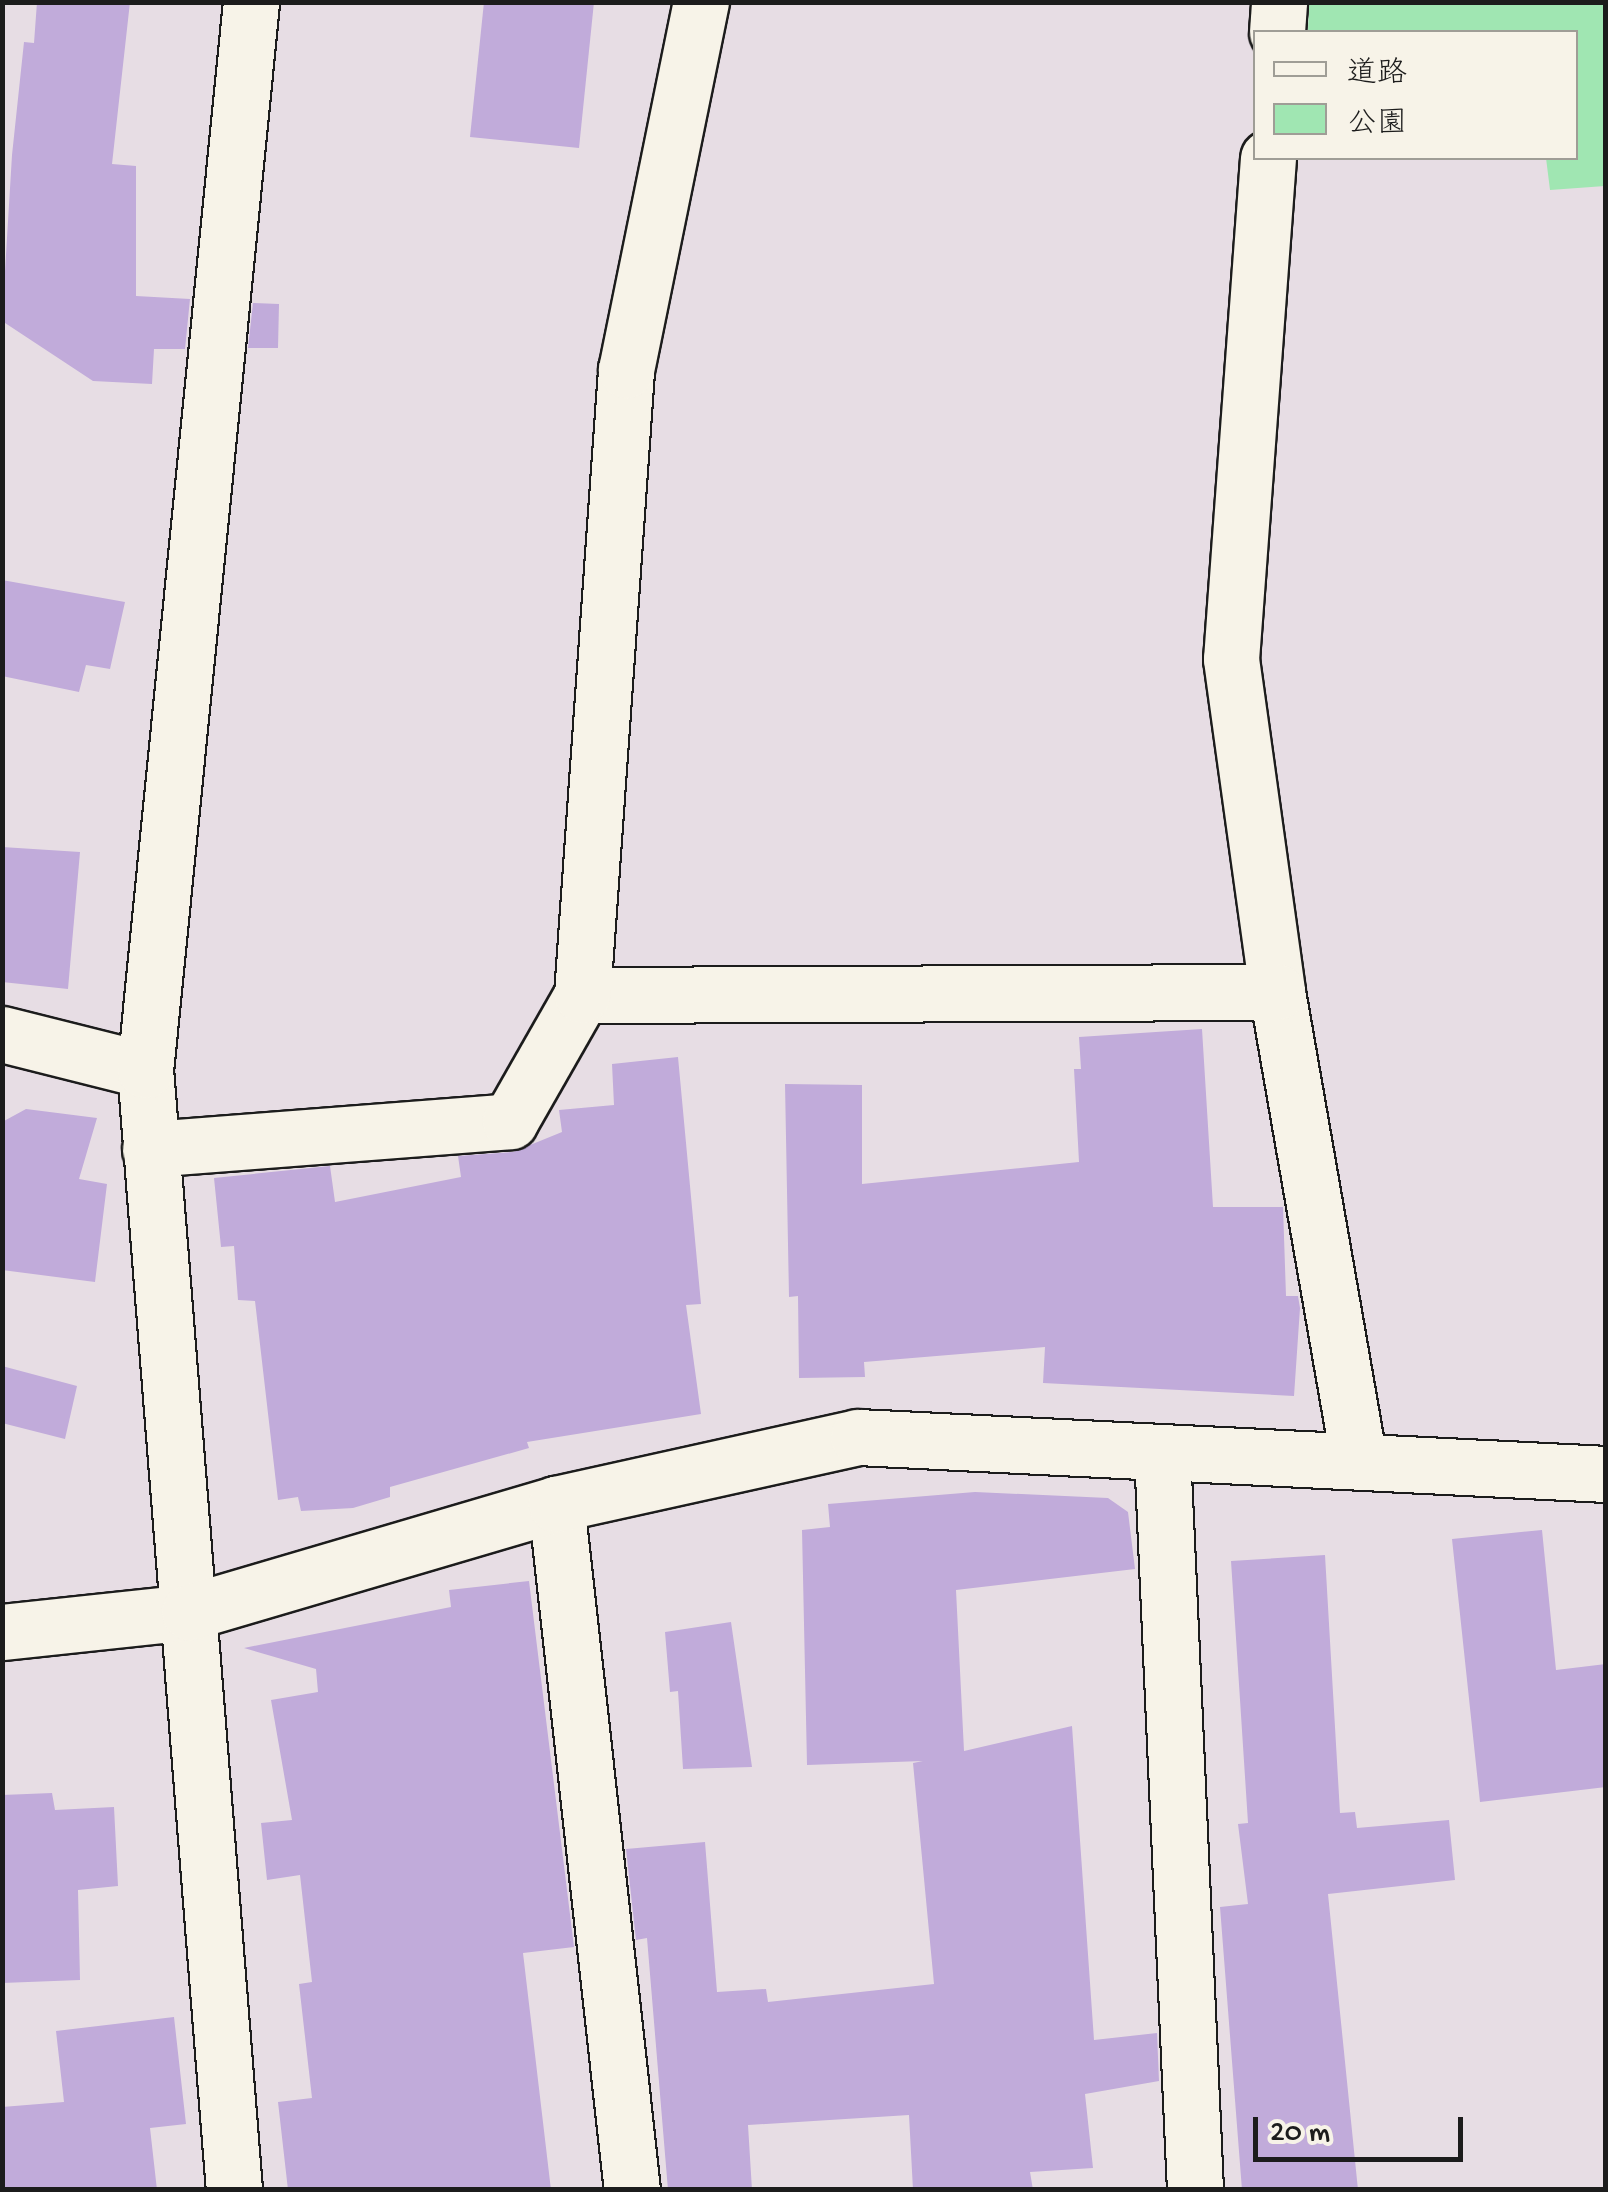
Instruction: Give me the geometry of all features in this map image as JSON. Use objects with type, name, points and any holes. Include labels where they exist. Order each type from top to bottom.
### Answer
[{"type":"street","points":[[234,2190],[146,1070],[251,2]]},
{"type":"street","points":[[150,1149],[510,1121],[582,994],[626,370],[702,2]]},
{"type":"street","points":[[1277,30],[1279,2]]},
{"type":"street","points":[[1268,160],[1231,659],[1278,992],[1358,1458]]},
{"type":"street","points":[[582,994],[1278,992]]},
{"type":"street","points":[[2,1034],[146,1070]]},
{"type":"street","points":[[2,1632],[190,1612],[556,1504],[858,1437],[1358,1458],[1606,1474]]},
{"type":"street","points":[[1162,1452],[1195,2190]]},
{"type":"street","points":[[556,1504],[632,2190]]},
{"type":"green space","points":[[1309,3],[1605,3],[1605,186],[1550,190],[1546,160],[1578,160],[1578,30],[1308,30]]},
{"type":"building","points":[[37,2],[130,2],[112,164],[136,166],[136,296],[190,299],[185,349],[154,349],[152,384],[93,381],[2,321],[12,155],[24,42],[34,43]]},
{"type":"building","points":[[484,2],[594,2],[579,148],[470,137]]},
{"type":"building","points":[[253,303],[279,304],[278,348],[248,348]]},
{"type":"building","points":[[2,580],[125,602],[110,669],[86,665],[79,692],[2,676]]},
{"type":"building","points":[[2,847],[80,852],[68,989],[2,982]]},
{"type":"building","points":[[1202,1029],[1213,1207],[1283,1207],[1286,1296],[1298,1296],[1300,1308],[1294,1396],[1043,1383],[1045,1347],[864,1362],[865,1377],[799,1378],[798,1296],[789,1297],[785,1084],[862,1085],[862,1184],[1079,1162],[1074,1069],[1081,1069],[1079,1037]]},
{"type":"building","points":[[678,1057],[701,1304],[686,1305],[701,1414],[527,1442],[529,1448],[390,1487],[390,1497],[353,1508],[301,1511],[298,1497],[278,1500],[255,1301],[238,1300],[234,1246],[221,1247],[214,1178],[330,1166],[335,1202],[461,1177],[458,1156],[513,1152],[562,1132],[559,1110],[614,1105],[612,1064]]},
{"type":"building","points":[[26,1109],[97,1118],[79,1179],[107,1184],[95,1282],[2,1270],[4,1121]]},
{"type":"building","points":[[2,1366],[77,1386],[65,1439],[2,1423]]},
{"type":"building","points":[[975,1492],[1108,1498],[1128,1512],[1135,1569],[956,1590],[964,1751],[1072,1726],[1094,2040],[1157,2033],[1159,2081],[1085,2094],[1093,2168],[1030,2172],[1033,2190],[913,2190],[909,2115],[748,2125],[752,2190],[668,2190],[647,1938],[636,1940],[626,1849],[705,1842],[717,1992],[766,1989],[768,2002],[934,1984],[913,1763],[923,1761],[807,1765],[802,1530],[830,1527],[828,1504]]},
{"type":"building","points":[[1542,1530],[1556,1670],[1606,1664],[1606,1787],[1480,1802],[1452,1539]]},
{"type":"building","points":[[1325,1555],[1340,1813],[1355,1812],[1357,1828],[1449,1820],[1455,1880],[1328,1894],[1358,2190],[1242,2190],[1220,1907],[1248,1904],[1238,1824],[1248,1823],[1231,1561]]},
{"type":"building","points":[[529,1581],[574,1947],[523,1953],[551,2190],[288,2190],[278,2102],[312,2098],[299,1984],[312,1982],[300,1875],[267,1880],[261,1823],[292,1820],[271,1700],[318,1692],[316,1669],[244,1648],[451,1607],[449,1590]]},
{"type":"building","points":[[731,1622],[752,1767],[683,1769],[678,1691],[670,1692],[665,1632]]},
{"type":"building","points":[[52,1793],[55,1810],[114,1807],[118,1886],[78,1890],[80,1980],[2,1983],[2,1795]]},
{"type":"building","points":[[174,2017],[186,2124],[150,2128],[157,2190],[2,2190],[2,2107],[64,2102],[56,2031]]}]
